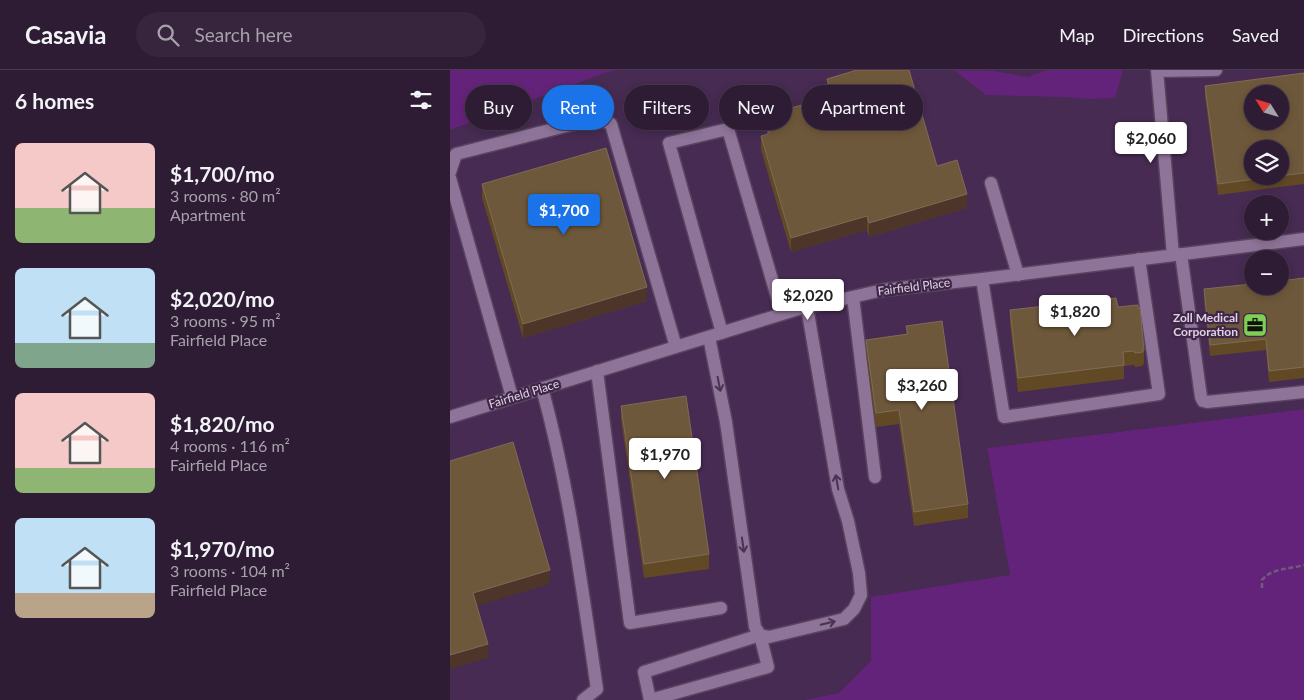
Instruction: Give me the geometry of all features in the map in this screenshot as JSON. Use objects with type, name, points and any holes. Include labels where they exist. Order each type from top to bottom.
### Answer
[{"type":"street","points":[[1216,70],[1157,70],[1177,255],[1201,397],[1203,401],[1207,402],[1304,392]]},
{"type":"street","points":[[450,172],[456,154],[597,118],[611,124],[676,347]]},
{"type":"street","points":[[722,333],[669,143],[728,129],[782,314]]},
{"type":"street","points":[[450,178],[512,397]]},
{"type":"street","points":[[991,184],[1018,275]]},
{"type":"street","name":"Fairfield Place","points":[[450,417],[782,314],[883,290],[1304,239]]},
{"type":"street","points":[[982,279],[1004,417],[1159,394],[1139,260]]},
{"type":"street","points":[[853,297],[875,477]]},
{"type":"street","points":[[709,337],[726,422],[755,627],[760,635],[768,666],[650,700],[644,672],[760,635],[768,637],[844,619],[854,609],[861,595],[859,573],[848,520],[838,489],[807,307]]},
{"type":"street","points":[[597,371],[630,622],[721,608]]},
{"type":"street","points":[[542,388],[566,496],[597,688],[583,700]]},
{"type":"path","points":[[1262,588],[1262,580],[1268,574],[1304,565]]},
{"type":"shaded area","points":[[450,70],[620,70],[608,72],[573,85],[542,85],[542,96],[532,100],[532,85],[465,85],[465,124],[450,130]]},
{"type":"shaded area","points":[[620,70],[1304,70],[1304,409],[987,448],[1018,619],[871,661],[839,693],[804,700],[450,700],[450,130],[465,124],[465,130],[532,130],[532,100],[542,96],[542,130],[614,130],[614,85],[573,85],[608,72]]},
{"type":"shaded area","points":[[954,70],[994,71],[1028,77],[1046,70],[1123,70],[1115,98],[1089,99],[986,95]]},
{"type":"shaded area","points":[[1304,409],[1304,700],[804,700],[839,693],[871,661],[871,597],[1010,575],[987,448]]},
{"type":"building","points":[[857,70],[909,70],[913,85],[829,85],[827,79]]},
{"type":"building","points":[[1304,73],[1304,173],[1289,175],[1289,140],[1244,140],[1244,180],[1218,184],[1205,86]]},
{"type":"building","points":[[802,105],[802,130],[923,130],[923,118],[937,166],[957,160],[967,194],[869,223],[867,216],[791,238],[761,136],[768,134],[768,131],[772,130],[792,130],[792,108]]},
{"type":"building","points":[[606,148],[647,287],[523,324],[482,184]]},
{"type":"building","name":"Zoll Medical Corporation","points":[[1304,278],[1304,367],[1269,371],[1266,339],[1210,345],[1204,289],[1244,285],[1244,295],[1289,295],[1289,280]]},
{"type":"building","points":[[1116,298],[1118,307],[1138,305],[1138,308],[1140,308],[1143,352],[1123,352],[1124,365],[1018,378],[1010,310]]},
{"type":"building","points":[[942,321],[968,504],[914,512],[899,410],[876,413],[866,340],[908,334],[906,326]]},
{"type":"building","points":[[686,396],[709,554],[644,564],[621,406]]},
{"type":"building","points":[[513,442],[550,570],[473,593],[488,644],[450,655],[450,461]]},
{"type":"place","name":"Zoll Medical Corporation","points":[[1255,325]]}]
